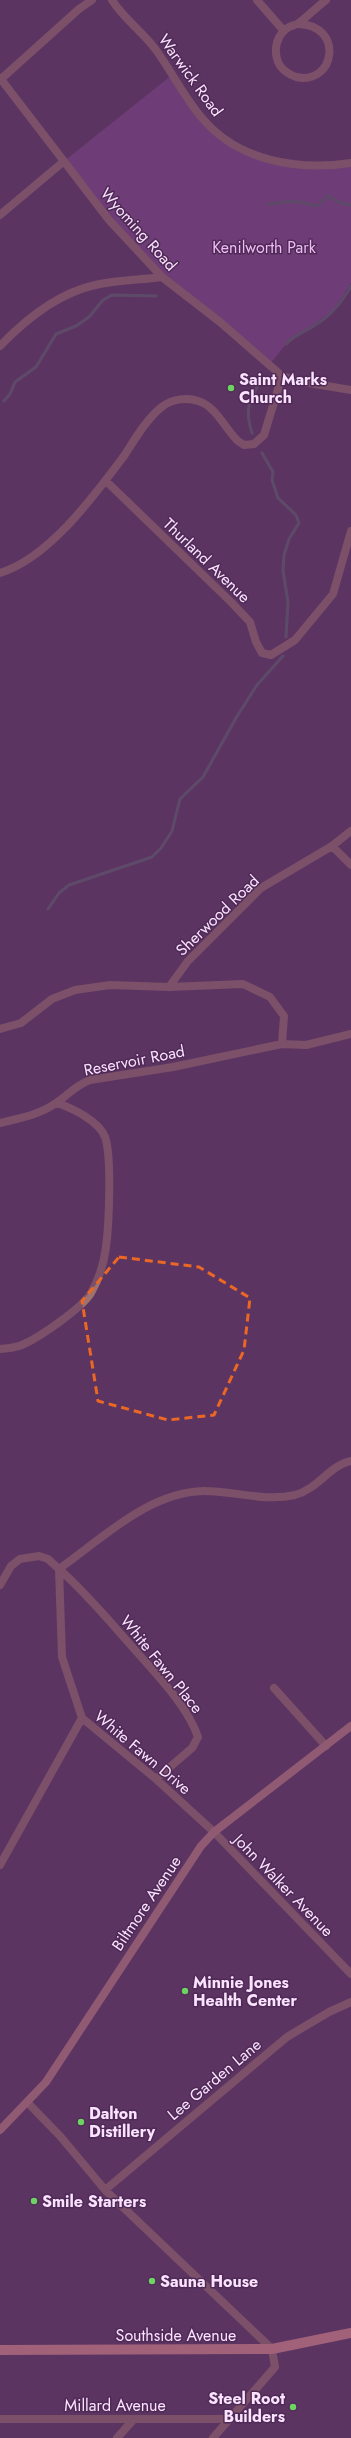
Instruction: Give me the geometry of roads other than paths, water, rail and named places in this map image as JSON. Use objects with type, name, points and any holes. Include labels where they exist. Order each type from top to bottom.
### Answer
[{"type":"main road","name":"Biltmore Avenue","points":[[0,2130],[46,2082],[183,1871],[214,1832],[351,1726]]},
{"type":"main road","name":"Southside Avenue","points":[[0,2350],[272,2349],[351,2333]]},
{"type":"street","points":[[0,79],[79,9],[92,0]]},
{"type":"street","name":"Warwick Road","points":[[112,0],[155,49],[202,118],[232,145],[251,154],[296,165],[314,166],[351,163]]},
{"type":"street","points":[[257,0],[284,31]]},
{"type":"street","points":[[298,24],[316,27],[328,41],[329,58],[319,73],[301,78],[285,71],[276,56],[276,47],[284,31],[298,24],[326,0]]},
{"type":"street","name":"Wyoming Road","points":[[0,79],[114,226],[162,277],[220,322],[282,376],[303,382],[351,390]]},
{"type":"street","points":[[0,215],[63,162]]},
{"type":"street","points":[[0,346],[40,311],[68,294],[94,285],[162,277]]},
{"type":"street","points":[[0,573],[31,559],[50,544],[106,481],[148,421],[160,409],[172,401],[187,399],[206,405],[238,441],[244,445],[254,444],[264,435],[282,376]]},
{"type":"street","name":"Thurland Avenue","points":[[106,481],[236,607],[250,622],[256,642],[262,653],[271,655],[295,640],[333,594],[351,531]]},
{"type":"street","name":"Sherwood Road","points":[[169,987],[188,961],[261,888],[332,846],[351,831]]},
{"type":"street","points":[[332,846],[351,865]]},
{"type":"street","points":[[0,1029],[21,1023],[52,999],[75,990],[110,985],[169,987],[243,984],[270,997],[284,1016],[282,1044]]},
{"type":"street","name":"Reservoir Road","points":[[0,1123],[37,1114],[57,1102],[71,1090],[90,1080],[173,1067],[282,1044],[306,1045],[351,1034]]},
{"type":"street","points":[[0,1349],[22,1345],[40,1336],[90,1294],[100,1276],[106,1239],[109,1158],[105,1136],[90,1120],[74,1109],[57,1102]]},
{"type":"street","points":[[0,1585],[11,1566],[20,1559],[39,1556],[48,1559],[59,1569],[137,1513],[156,1502],[202,1491],[274,1498],[292,1495],[313,1488],[338,1467],[351,1461]]},
{"type":"street","name":"White Fawn Drive","points":[[59,1569],[62,1657],[82,1718],[156,1779],[214,1832]]},
{"type":"street","name":"White Fawn Place","points":[[59,1569],[78,1586],[155,1673],[194,1724],[198,1737],[192,1748],[156,1779]]},
{"type":"street","points":[[274,1688],[326,1746]]},
{"type":"street","points":[[0,1865],[82,1718]]},
{"type":"street","name":"John Walker Avenue","points":[[214,1832],[351,1974]]},
{"type":"street","name":"Lee Garden Lane","points":[[105,2190],[287,2037],[329,2012],[351,2002]]},
{"type":"street","points":[[27,2102],[60,2136],[105,2190],[272,2349],[275,2367],[213,2438]]},
{"type":"street","points":[[117,2438],[134,2419]]},
{"type":"street","name":"Millard Avenue","points":[[0,2420],[231,2419]]},
{"type":"waterway","points":[[268,204],[295,201],[317,206],[328,196],[341,203],[351,205]]},
{"type":"waterway","points":[[286,344],[292,338],[321,321],[331,313],[344,298],[351,286]]},
{"type":"waterway","points":[[4,401],[10,394],[15,382],[36,367],[56,334],[76,326],[89,317],[103,300],[112,295],[156,296]]},
{"type":"waterway","points":[[252,433],[248,409],[257,387]]},
{"type":"waterway","points":[[262,453],[273,472],[272,480],[278,498],[296,515],[299,523],[289,539],[284,555],[283,571],[288,602],[286,637]]},
{"type":"waterway","points":[[48,909],[59,893],[69,885],[152,857],[161,848],[172,831],[180,799],[203,777],[236,718],[257,685],[283,656]]},
{"type":"place","name":"Saint Marks Church","points":[[231,388]]},
{"type":"place","name":"Minnie Jones Health Center","points":[[185,1991]]},
{"type":"place","name":"Dalton Distillery","points":[[81,2122]]},
{"type":"place","name":"Smile Starters","points":[[34,2201]]},
{"type":"place","name":"Sauna House","points":[[152,2281]]},
{"type":"place","name":"Steel Root Builders","points":[[293,2407]]},
{"type":"park label","name":"Kenilworth Park","points":[[264,247]]}]
